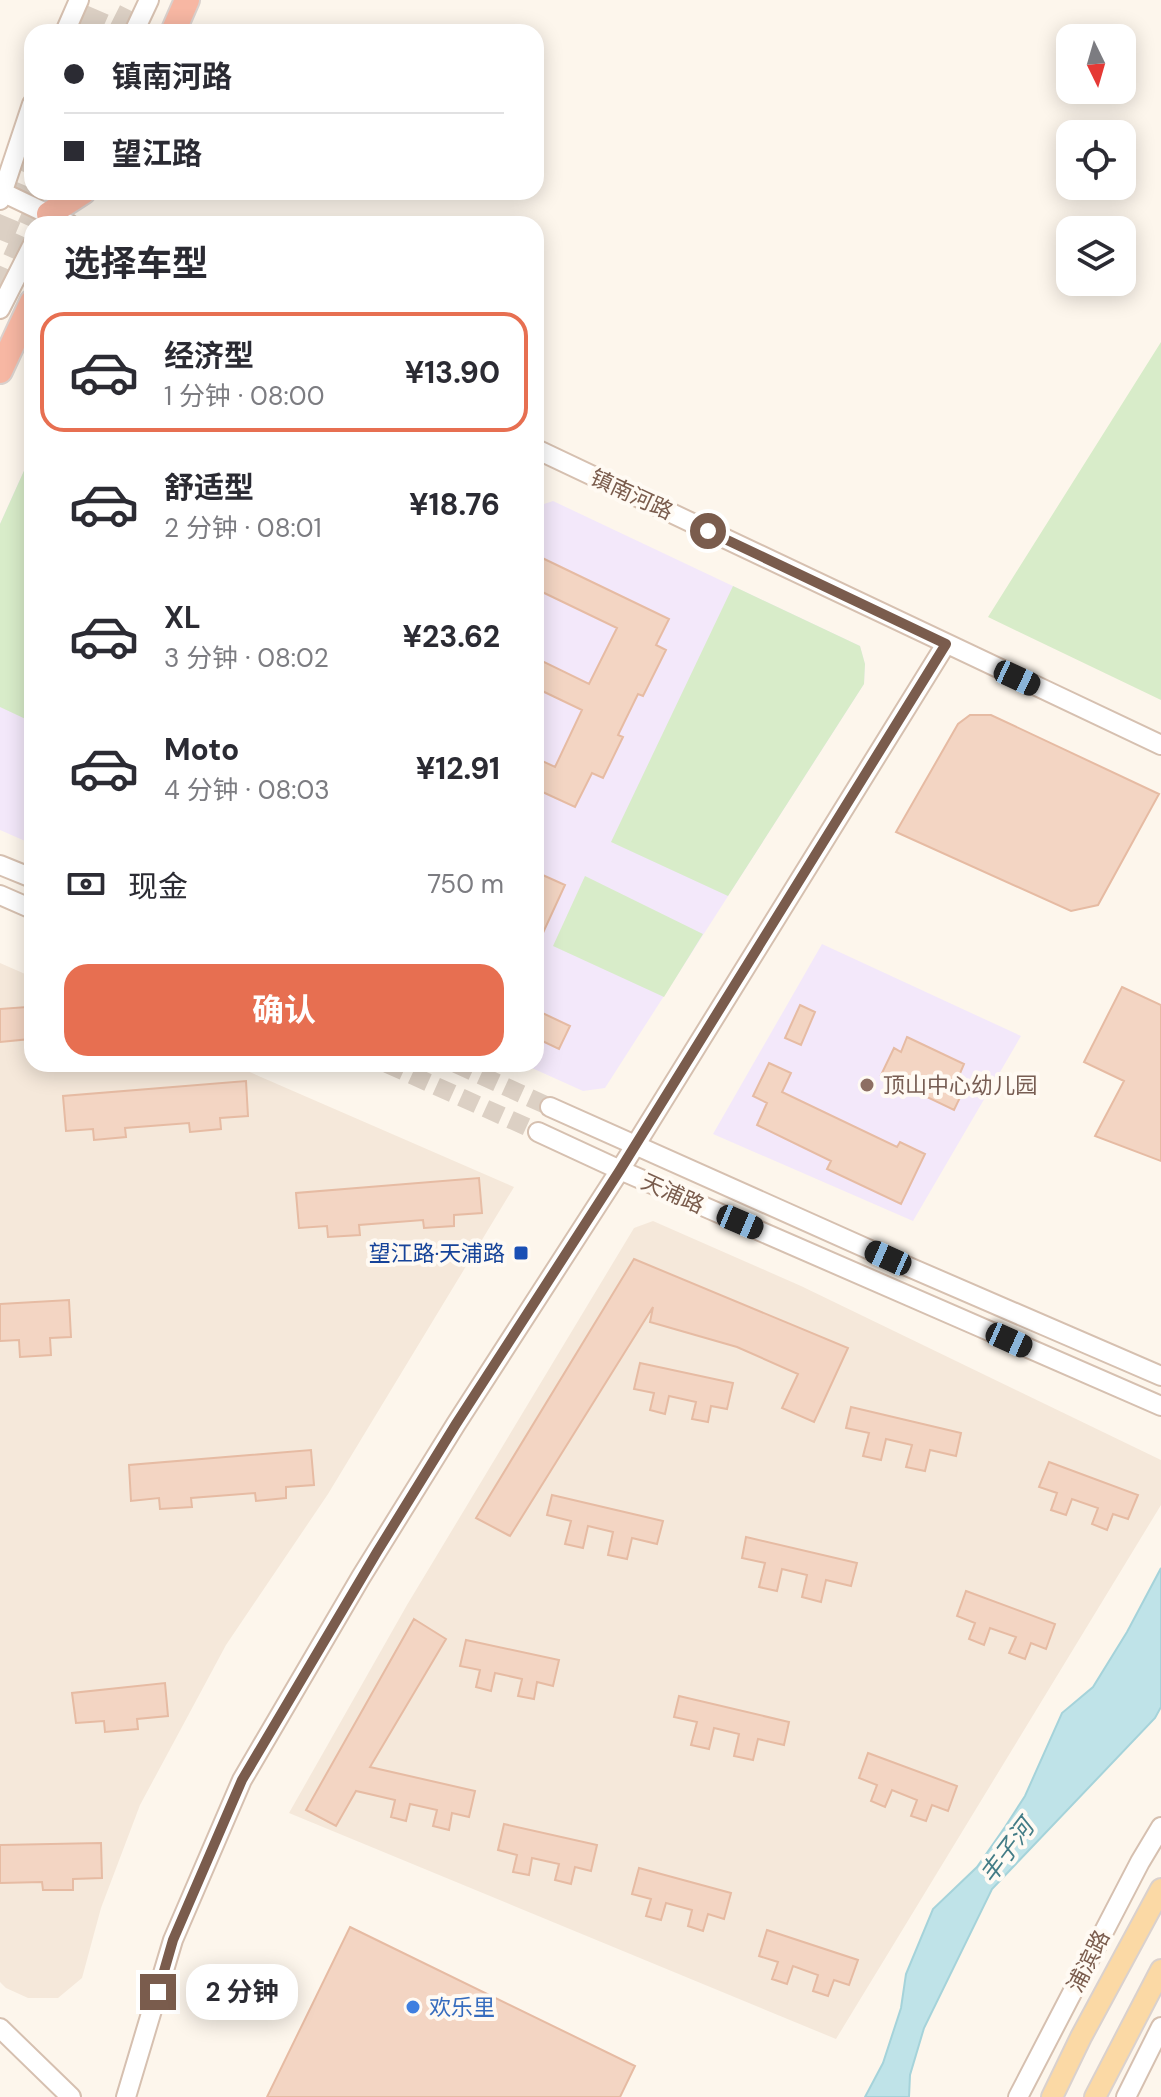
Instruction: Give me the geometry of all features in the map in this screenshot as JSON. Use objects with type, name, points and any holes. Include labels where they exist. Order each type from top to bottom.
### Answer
[{"type":"highway","points":[[176,24],[187,0]]},
{"type":"highway","points":[[59,216],[75,200]]},
{"type":"highway","points":[[0,371],[24,319]]},
{"type":"main road","name":"浦滨路","points":[[1052,2097],[1161,1889]]},
{"type":"main road","points":[[1095,2097],[1161,1970]]},
{"type":"street","points":[[68,24],[79,0]]},
{"type":"street","points":[[138,24],[149,0]]},
{"type":"street","points":[[24,127],[1,195],[44,216]]},
{"type":"street","points":[[0,309],[24,262]]},
{"type":"street","name":"镇南河路","points":[[544,453],[1161,745]]},
{"type":"street","points":[[126,2097],[173,1940],[242,1780],[369,1564],[636,1145],[946,644]]},
{"type":"street","points":[[0,865],[24,875]]},
{"type":"street","points":[[0,895],[24,906]]},
{"type":"street","name":"天浦路","points":[[550,1107],[1161,1376]]},
{"type":"street","name":"天浦路","points":[[538,1132],[1161,1406]]},
{"type":"street","name":"浦滨路","points":[[1018,2097],[1161,1827]]},
{"type":"street","points":[[1126,2097],[1161,2027]]},
{"type":"street","points":[[0,2028],[71,2097]]},
{"type":"shaded area","points":[[24,471],[24,840],[0,830],[0,524]]},
{"type":"shaded area","points":[[553,501],[860,646],[865,664],[864,684],[605,1088],[583,1091],[541,1072],[544,1072],[544,504]]},
{"type":"shaded area","name":"顶山中心幼儿园","points":[[822,944],[1021,1036],[913,1221],[713,1134]]},
{"type":"shaded area","points":[[0,963],[24,974],[24,1072],[249,1072],[514,1187],[328,1494],[226,1645],[140,1805],[101,1908],[82,1978],[58,1998],[28,1998],[0,1982]]},
{"type":"shaded area","points":[[653,1221],[801,1286],[1161,1460],[1161,1505],[836,2039],[289,1813],[407,1605],[634,1228]]},
{"type":"green space","points":[[1161,342],[1161,700],[988,617]]},
{"type":"green space","points":[[24,471],[24,718],[0,707],[0,524]]},
{"type":"green space","points":[[733,586],[860,646],[865,664],[864,684],[728,896],[611,842]]},
{"type":"green space","points":[[585,876],[703,934],[664,997],[553,946]]},
{"type":"water","name":"丰子河","points":[[1161,1568],[1161,1707],[1155,1718],[992,1889],[924,2028],[910,2075],[909,2097],[865,2097],[883,2063],[901,2008],[906,1974],[933,1909],[977,1867],[1005,1827],[1025,1796],[1062,1713],[1093,1687]]},
{"type":"building","points":[[544,559],[669,619],[656,645],[666,650],[643,696],[638,694],[618,735],[623,737],[603,778],[592,773],[575,807],[544,793],[544,762],[555,767],[582,710],[544,692],[544,662],[589,684],[617,628],[544,593]]},
{"type":"building","points":[[970,715],[991,715],[1159,794],[1098,905],[1071,911],[896,832],[958,724]]},
{"type":"building","points":[[544,876],[565,885],[544,931]]},
{"type":"building","points":[[1122,987],[1161,1005],[1161,1161],[1095,1136],[1124,1081],[1084,1062]]},
{"type":"building","points":[[800,1005],[815,1012],[801,1045],[785,1038]]},
{"type":"building","points":[[24,1007],[24,1040],[0,1042],[0,1009]]},
{"type":"building","points":[[544,1014],[570,1026],[559,1049],[544,1042]]},
{"type":"building","points":[[907,1037],[964,1064],[958,1078],[967,1083],[954,1110],[881,1075],[894,1048],[901,1052]]},
{"type":"building","points":[[769,1063],[791,1073],[782,1092],[897,1147],[900,1142],[925,1154],[901,1204],[827,1169],[831,1161],[757,1125],[767,1103],[753,1096]]},
{"type":"building","points":[[246,1081],[248,1116],[220,1118],[221,1129],[190,1132],[189,1123],[125,1128],[126,1137],[94,1140],[93,1129],[66,1131],[63,1096]]},
{"type":"building","points":[[479,1178],[482,1213],[454,1215],[454,1226],[424,1228],[423,1220],[359,1225],[360,1235],[328,1237],[327,1226],[299,1228],[296,1193]]},
{"type":"building","points":[[634,1259],[848,1348],[814,1422],[782,1408],[798,1374],[737,1347],[650,1322],[653,1307],[510,1536],[476,1518]]},
{"type":"building","points":[[69,1300],[71,1337],[50,1338],[51,1355],[20,1357],[19,1340],[0,1341],[0,1304]]},
{"type":"building","points":[[640,1363],[733,1383],[727,1409],[711,1406],[708,1422],[692,1419],[696,1402],[669,1396],[665,1414],[650,1410],[654,1393],[634,1389]]},
{"type":"building","points":[[851,1407],[961,1433],[956,1456],[930,1450],[925,1471],[906,1467],[912,1445],[886,1439],[881,1460],[863,1456],[869,1433],[846,1428]]},
{"type":"building","points":[[311,1450],[314,1485],[286,1487],[286,1498],[256,1501],[255,1493],[191,1498],[192,1507],[160,1509],[159,1498],[131,1501],[129,1465]]},
{"type":"building","points":[[1049,1462],[1138,1495],[1128,1519],[1113,1514],[1107,1530],[1092,1524],[1098,1508],[1072,1499],[1066,1515],[1051,1510],[1057,1493],[1039,1487]]},
{"type":"building","points":[[552,1495],[663,1521],[657,1544],[632,1538],[627,1559],[608,1555],[613,1532],[588,1526],[583,1548],[565,1544],[571,1521],[547,1515]]},
{"type":"building","points":[[746,1537],[857,1563],[851,1586],[826,1580],[821,1602],[802,1597],[807,1575],[782,1569],[777,1591],[759,1587],[765,1563],[742,1558]]},
{"type":"building","points":[[966,1591],[1055,1624],[1046,1649],[1031,1643],[1025,1659],[1009,1653],[1016,1637],[990,1628],[984,1645],[969,1639],[975,1623],[957,1616]]},
{"type":"building","points":[[414,1619],[446,1639],[370,1767],[475,1791],[469,1817],[452,1813],[449,1830],[433,1826],[437,1810],[410,1804],[406,1821],[391,1817],[395,1800],[356,1791],[336,1826],[306,1810]]},
{"type":"building","points":[[466,1640],[559,1660],[553,1686],[537,1682],[534,1699],[518,1696],[522,1679],[495,1673],[491,1691],[476,1687],[480,1670],[460,1666]]},
{"type":"building","points":[[165,1683],[168,1716],[137,1719],[138,1729],[105,1732],[104,1721],[76,1723],[72,1693]]},
{"type":"building","points":[[679,1696],[789,1722],[784,1745],[758,1739],[753,1760],[734,1756],[739,1734],[714,1728],[709,1749],[691,1745],[697,1722],[674,1717]]},
{"type":"building","points":[[868,1753],[957,1786],[948,1811],[932,1805],[926,1821],[911,1816],[917,1800],[892,1790],[885,1807],[871,1801],[877,1785],[859,1778]]},
{"type":"building","points":[[504,1824],[597,1845],[591,1871],[575,1867],[571,1884],[555,1880],[559,1864],[532,1858],[529,1875],[513,1872],[517,1855],[498,1850]]},
{"type":"building","points":[[101,1843],[102,1878],[73,1879],[73,1890],[43,1890],[42,1882],[0,1883],[0,1845]]},
{"type":"building","points":[[639,1868],[731,1893],[724,1919],[708,1914],[703,1931],[688,1926],[692,1910],[666,1903],[661,1920],[646,1916],[651,1899],[632,1894]]},
{"type":"building","name":"欢乐里","points":[[350,1927],[635,2066],[620,2097],[267,2097]]},
{"type":"building","points":[[767,1930],[858,1960],[849,1985],[834,1980],[828,1996],[813,1991],[818,1975],[793,1966],[787,1984],[772,1979],[778,1962],[759,1956]]},
{"type":"tunnel","points":[[92,24],[102,0]]},
{"type":"tunnel","points":[[124,24],[136,0]]},
{"type":"tunnel","points":[[0,240],[24,182]]},
{"type":"tunnel","points":[[33,216],[40,200]]},
{"type":"tunnel","points":[[0,292],[24,237]]},
{"type":"tunnel","points":[[405,1072],[538,1132]]},
{"type":"tunnel","points":[[473,1072],[550,1107]]},
{"type":"place","name":"顶山中心幼儿园","points":[[867,1085]]},
{"type":"place","name":"望江路·天浦路","points":[[521,1253]]},
{"type":"place","name":"欢乐里","points":[[413,2007]]},
{"type":"route","points":[[158,1992],[173,1940],[242,1780],[456,1424],[620,1170],[946,644],[708,531]]}]
